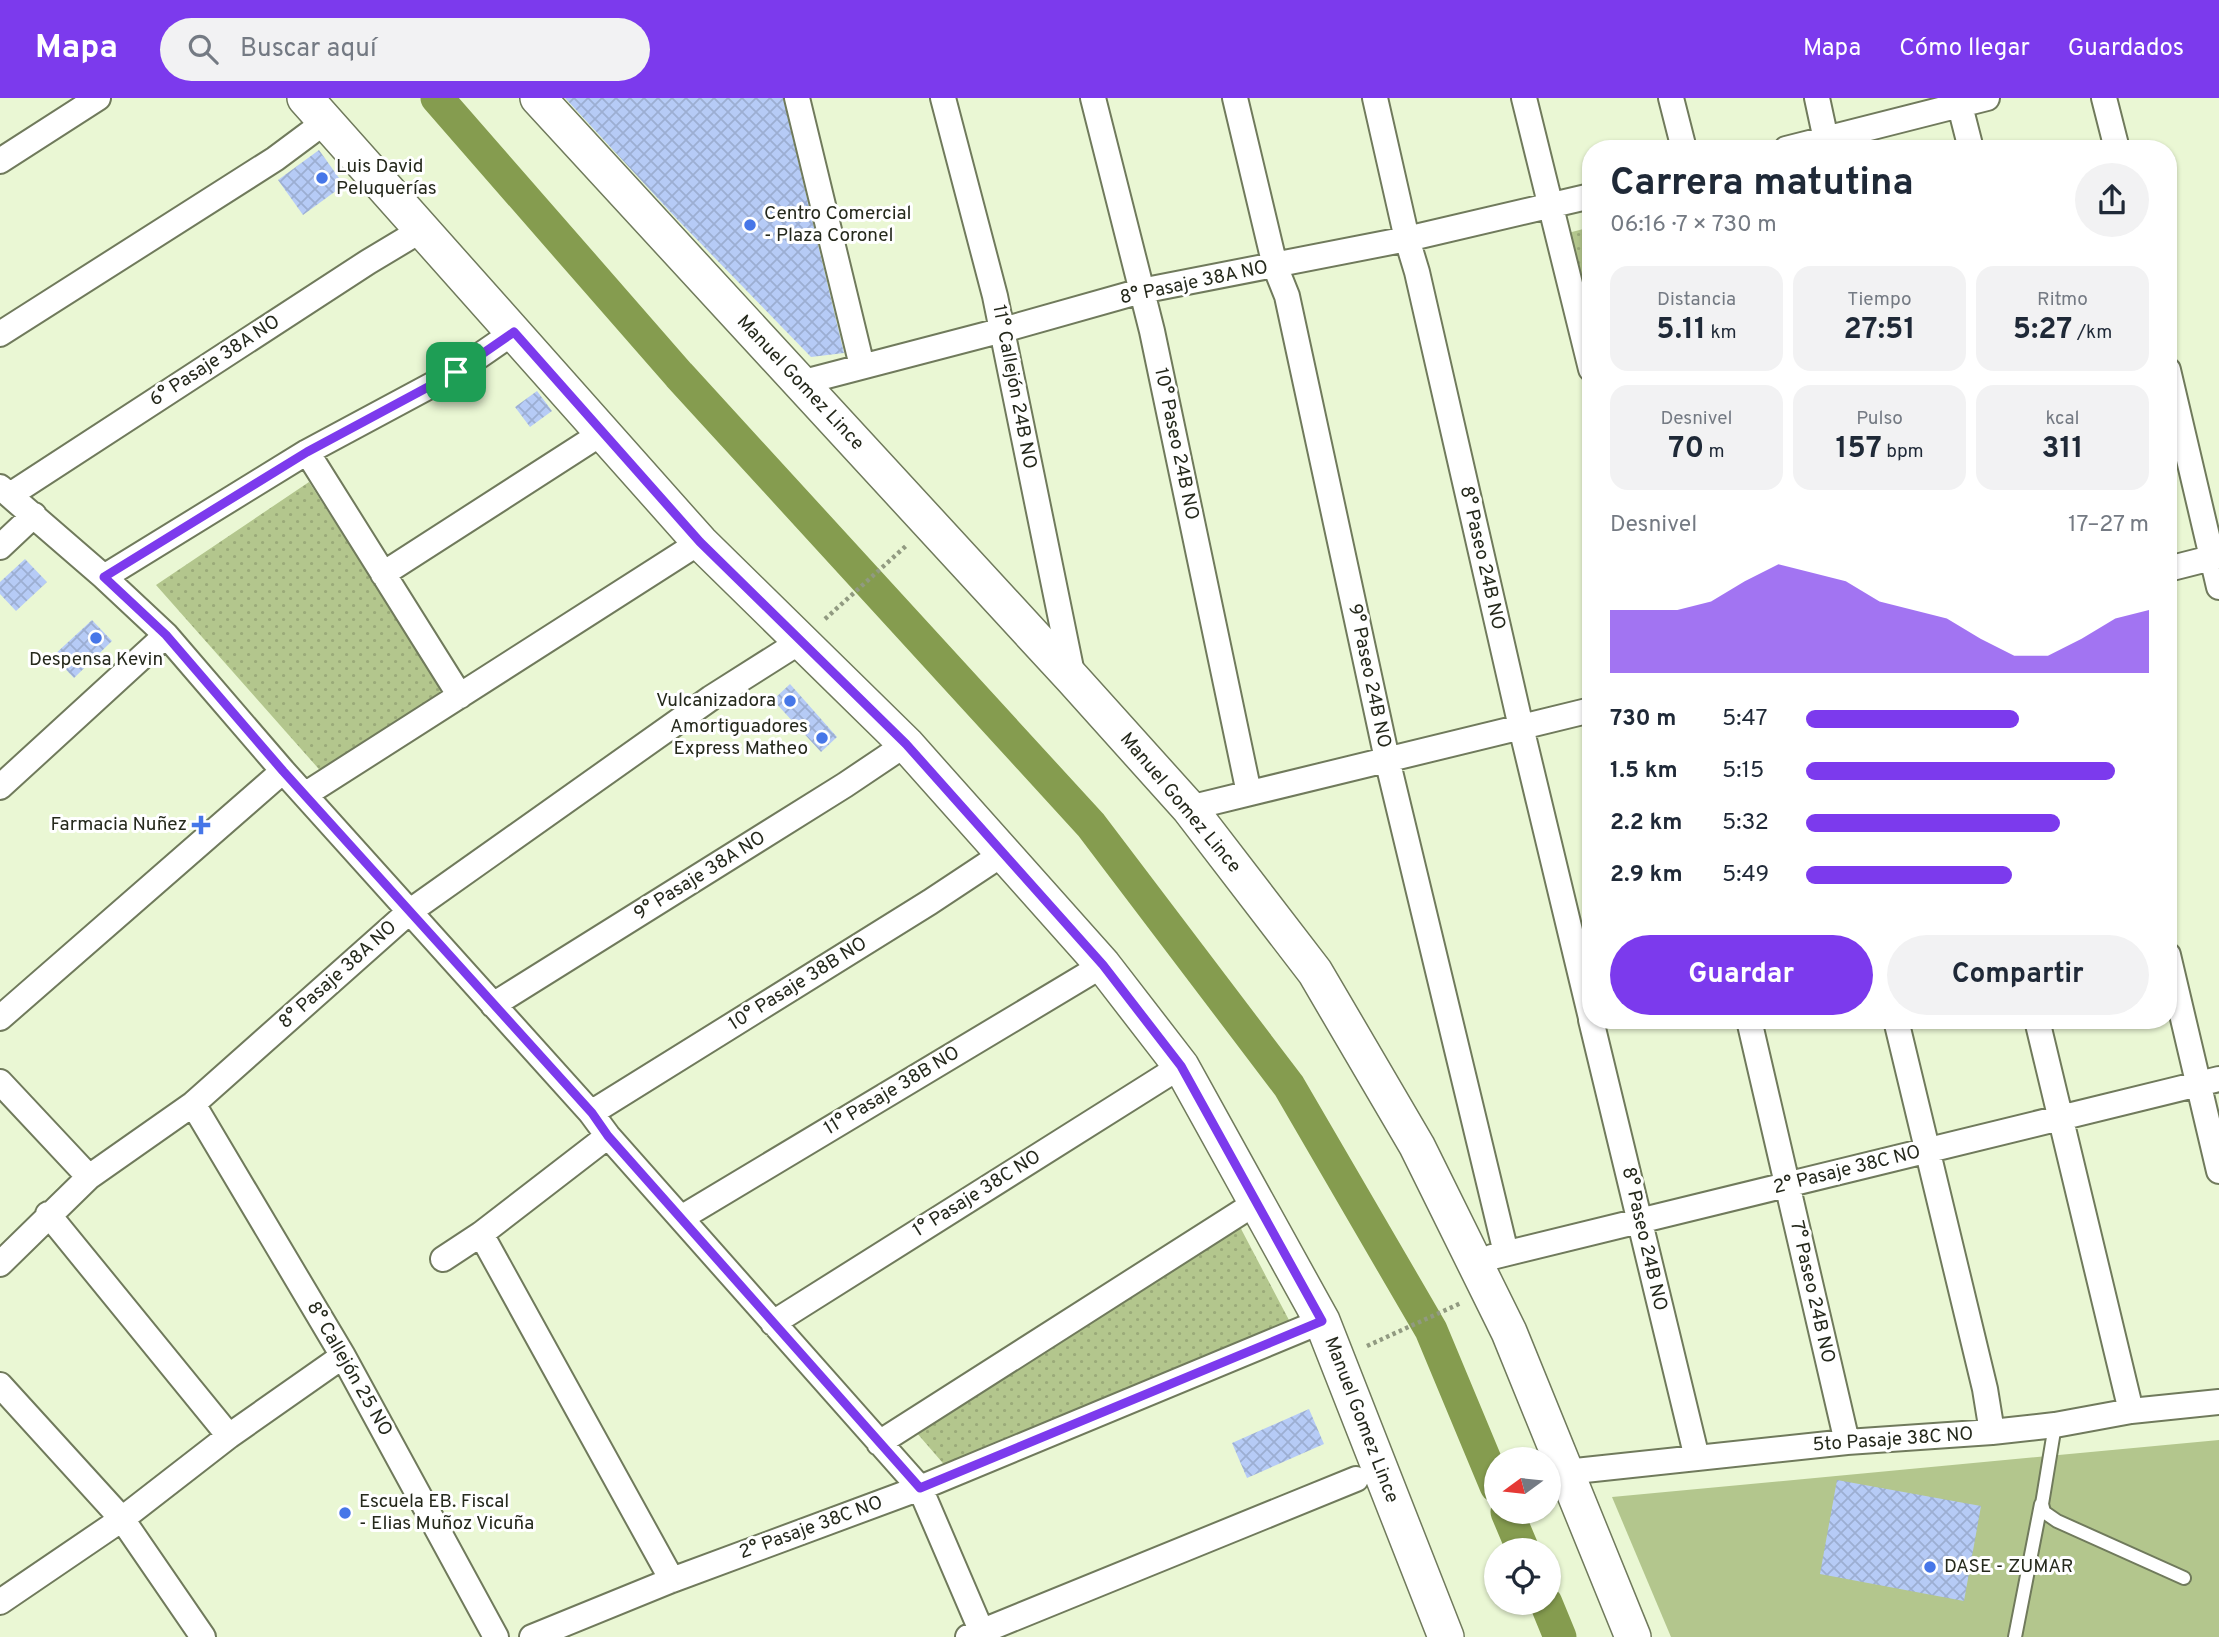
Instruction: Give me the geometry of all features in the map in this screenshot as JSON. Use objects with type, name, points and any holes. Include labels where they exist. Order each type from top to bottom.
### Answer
[{"type":"main road","name":"Manuel Gomez Lince","points":[[538,98],[1189,807],[1315,972],[1417,1146],[1490,1257],[1509,1332],[1633,1637]]},
{"type":"main road","name":"Manuel Gomez Lince","points":[[316,110],[700,542],[906,744],[1103,965],[1181,1066],[1322,1321],[1446,1637]]},
{"type":"street","points":[[0,161],[98,98]]},
{"type":"street","points":[[797,98],[862,366]]},
{"type":"street","name":"11° Callejón 24B NO","points":[[943,98],[1003,330],[1073,679]]},
{"type":"street","name":"10° Paseo 24B NO","points":[[1093,98],[1152,331],[1249,793]]},
{"type":"street","name":"9° Paseo 24B NO","points":[[1234,98],[1275,266],[1287,296],[1387,759],[1490,1257]]},
{"type":"street","name":"8° Paseo 24B NO","points":[[1375,98],[1582,981]]},
{"type":"street","points":[[1524,98],[1582,333]]},
{"type":"street","points":[[1671,98],[1682,140]]},
{"type":"street","points":[[1817,98],[1826,140]]},
{"type":"street","points":[[1840,140],[1959,102],[1987,98]]},
{"type":"street","points":[[2104,98],[2115,140]]},
{"type":"street","points":[[1959,102],[1969,140]]},
{"type":"street","points":[[0,334],[275,159],[316,110]]},
{"type":"street","name":"8° Pasaje 38A NO","points":[[800,383],[1141,291],[1407,239],[1582,198]]},
{"type":"street","name":"6° Pasaje 38A NO","points":[[5,491],[423,229]]},
{"type":"street","points":[[104,577],[307,452],[456,372],[514,332]]},
{"type":"street","points":[[2177,405],[2216,557],[2219,587]]},
{"type":"street","points":[[383,574],[602,433]]},
{"type":"street","points":[[307,452],[460,696]]},
{"type":"street","points":[[5,491],[166,635],[283,771],[592,1113],[608,1136],[920,1488],[978,1635],[1356,1479]]},
{"type":"street","points":[[0,547],[34,515]]},
{"type":"street","points":[[306,794],[700,542]]},
{"type":"street","points":[[2177,567],[2216,557]]},
{"type":"street","points":[[0,787],[166,635]]},
{"type":"street","name":"8° Pasaje 38A NO","points":[[0,1264],[48,1214],[89,1177],[193,1104],[409,912],[711,698],[801,641]]},
{"type":"street","points":[[1189,807],[1582,712]]},
{"type":"street","name":"9° Pasaje 38A NO","points":[[493,1005],[906,744]]},
{"type":"street","points":[[0,1018],[283,771]]},
{"type":"street","name":"10° Pasaje 38B NO","points":[[592,1113],[1004,853]]},
{"type":"street","name":"11° Pasaje 38B NO","points":[[681,1218],[1103,965]]},
{"type":"street","points":[[2177,983],[2209,1081],[2205,1117],[2219,1171]]},
{"type":"street","name":"8° Paseo 24B NO","points":[[1593,1029],[1697,1458]]},
{"type":"street","name":"7° Paseo 24B NO","points":[[1751,1029],[1847,1442]]},
{"type":"street","points":[[1898,1029],[1985,1390],[1992,1432]]},
{"type":"street","points":[[2039,1029],[2131,1411]]},
{"type":"street","name":"1° Pasaje 38C NO","points":[[773,1323],[1181,1066]]},
{"type":"street","name":"2° Pasaje 38C NO","points":[[1490,1257],[2209,1081]]},
{"type":"street","points":[[0,1082],[89,1177]]},
{"type":"street","name":"8° Callejón 25 NO","points":[[193,1104],[344,1356],[496,1637]]},
{"type":"street","points":[[443,1259],[481,1234],[608,1136]]},
{"type":"street","points":[[879,1443],[1257,1202]]},
{"type":"street","points":[[48,1214],[229,1436]]},
{"type":"street","points":[[481,1234],[672,1580]]},
{"type":"street","name":"2° Pasaje 38C NO","points":[[532,1637],[672,1580],[920,1488],[1322,1321]]},
{"type":"street","points":[[0,1602],[122,1519],[229,1436],[344,1356]]},
{"type":"street","points":[[0,1385],[122,1519],[203,1637]]},
{"type":"street","name":"5to Pasaje 38C NO","points":[[1566,1472],[1847,1442],[1992,1432],[2131,1411],[2219,1402]]},
{"type":"lane","points":[[2015,1637],[2055,1424]]},
{"type":"lane","points":[[2042,1504],[2044,1512],[2057,1521],[2184,1578]]},
{"type":"path","points":[[831,614],[900,552]]},
{"type":"path","points":[[1363,1348],[1473,1297]]},
{"type":"green space","points":[[1582,229],[1582,287],[1568,233]]},
{"type":"green space","points":[[309,482],[447,696],[325,776],[156,585]]},
{"type":"green space","points":[[1239,1225],[1290,1322],[948,1469],[916,1432]]},
{"type":"green space","name":"DASE - ZUMAR","points":[[2219,1440],[2219,1637],[1671,1637],[1612,1497]]},
{"type":"building","name":"Centro Comercial - Plaza Coronel","points":[[565,98],[783,98],[844,353],[811,357],[676,218]]},
{"type":"building","points":[[319,150],[344,185],[303,215],[278,180]]},
{"type":"building","points":[[537,391],[552,411],[530,427],[515,407]]},
{"type":"building","points":[[25,559],[47,582],[16,611],[0,594],[0,582]]},
{"type":"building","points":[[92,620],[112,641],[74,678],[53,656]]},
{"type":"building","points":[[790,684],[837,737],[821,752],[773,700]]},
{"type":"building","points":[[1309,1409],[1324,1444],[1247,1478],[1232,1443]]},
{"type":"building","points":[[1837,1480],[1981,1506],[1964,1601],[1820,1574]]},
{"type":"waterway","points":[[437,98],[679,375],[1091,825],[1289,1086],[1431,1330],[1484,1457]]},
{"type":"waterway","points":[[1512,1524],[1518,1538]]},
{"type":"waterway","points":[[1551,1615],[1560,1637]]},
{"type":"place","name":"Luis David Peluquerías","points":[[322,178]]},
{"type":"place","name":"Centro Comercial - Plaza Coronel","points":[[750,225]]},
{"type":"place","name":"Despensa Kevin","points":[[96,638]]},
{"type":"place","name":"Vulcanizadora","points":[[790,701]]},
{"type":"place","name":"Amortiguadores Express Matheo","points":[[822,738]]},
{"type":"place","name":"Farmacia Nuñez","points":[[201,825]]},
{"type":"place","name":"Escuela EB. Fiscal - Elias Muñoz Vicuña","points":[[345,1513]]},
{"type":"place","name":"DASE - ZUMAR","points":[[1930,1567]]},
{"type":"route","points":[[514,332],[700,542],[906,744],[1103,965],[1181,1066],[1322,1321],[920,1488],[608,1136],[592,1113],[283,771],[166,635],[104,577],[307,452],[456,372],[514,332]]}]
